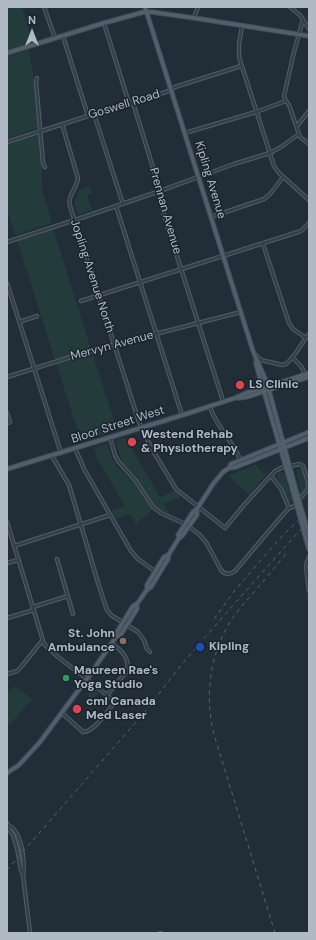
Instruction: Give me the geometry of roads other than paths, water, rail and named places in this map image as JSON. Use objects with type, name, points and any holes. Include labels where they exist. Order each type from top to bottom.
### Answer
[{"type":"main road","name":"Kipling Avenue","points":[[145,7],[254,351],[263,390],[282,443]]},
{"type":"main road","points":[[7,53],[140,12],[194,18],[309,36]]},
{"type":"main road","name":"Kipling Avenue","points":[[256,358],[260,364],[269,388],[283,448],[309,535]]},
{"type":"main road","name":"Bloor Street West","points":[[7,469],[110,438],[223,402],[246,393],[263,390],[308,375]]},
{"type":"main road","points":[[179,538],[178,534],[193,512],[198,508],[217,479],[229,468],[231,464],[309,432]]},
{"type":"main road","points":[[229,468],[236,467],[309,438]]},
{"type":"main road","name":"Kipling Avenue","points":[[296,494],[309,550]]},
{"type":"main road","points":[[116,637],[121,634],[147,589],[151,587],[164,557],[168,555],[197,515],[198,508]]},
{"type":"main road","points":[[7,773],[19,765],[40,742],[88,679],[112,644],[117,632],[133,606],[137,605]]},
{"type":"street","points":[[44,7],[55,38]]},
{"type":"street","points":[[194,18],[198,7]]},
{"type":"street","points":[[290,7],[300,15],[309,29]]},
{"type":"street","points":[[303,20],[284,96],[289,105],[300,137],[309,144]]},
{"type":"street","name":"Prennan Avenue","points":[[104,23],[128,100],[134,106],[160,191],[163,212],[223,402]]},
{"type":"street","points":[[242,26],[238,52],[241,66],[275,169],[309,200]]},
{"type":"street","points":[[63,36],[88,116]]},
{"type":"street","name":"Goswell Road","points":[[7,142],[166,92],[176,86],[241,66]]},
{"type":"street","points":[[37,78],[36,82],[40,131],[43,163],[45,167]]},
{"type":"street","points":[[185,133],[256,112],[286,101]]},
{"type":"street","points":[[296,126],[309,111]]},
{"type":"street","points":[[94,114],[123,204]]},
{"type":"street","name":"Jopling Avenue North","points":[[62,124],[78,175],[77,184],[69,200],[139,422],[152,449],[176,489],[225,528],[271,476]]},
{"type":"street","points":[[7,242],[270,153],[299,134]]},
{"type":"street","points":[[211,217],[264,199],[272,192],[283,176]]},
{"type":"street","points":[[116,206],[182,415]]},
{"type":"street","points":[[81,302],[301,231],[309,223]]},
{"type":"street","points":[[263,244],[289,323],[293,329],[306,338]]},
{"type":"street","points":[[7,282],[61,453]]},
{"type":"street","name":"Mervyn Avenue","points":[[7,377],[88,352],[241,312]]},
{"type":"street","points":[[20,322],[37,316]]},
{"type":"street","points":[[254,351],[261,360],[282,365],[288,363],[309,334]]},
{"type":"street","points":[[292,357],[308,375]]},
{"type":"street","points":[[209,406],[215,420],[236,450],[240,460]]},
{"type":"street","points":[[7,413],[10,422],[7,424]]},
{"type":"street","points":[[110,438],[118,461],[136,481],[153,507],[161,513],[189,526],[203,538],[221,570],[225,574],[233,572],[289,508],[300,499],[309,487],[303,466],[300,464],[277,469],[271,476],[281,489],[289,508]]},
{"type":"street","points":[[75,448],[84,469],[135,557],[157,572]]},
{"type":"street","points":[[52,456],[69,485],[107,610],[111,615],[140,634],[150,652]]},
{"type":"street","points":[[14,546],[110,515]]},
{"type":"street","points":[[7,522],[44,645],[114,700],[114,704],[96,726],[88,731],[83,732],[62,713]]},
{"type":"street","points":[[309,557],[306,568],[309,591]]},
{"type":"street","points":[[57,559],[73,614]]},
{"type":"street","points":[[7,563],[18,560]]},
{"type":"street","points":[[7,618],[68,596]]},
{"type":"street","points":[[7,674],[17,671],[24,665],[42,641]]},
{"type":"street","points":[[107,695],[127,669],[124,654],[112,644]]},
{"type":"street","points":[[8,824],[15,830],[21,844],[30,933]]},
{"type":"railway","points":[[214,619],[235,590],[283,535],[309,509]]},
{"type":"railway","points":[[7,870],[143,714],[182,664],[309,520]]},
{"type":"railway","points":[[275,933],[213,731],[209,703],[211,675],[223,635],[230,622],[242,606],[288,551]]},
{"type":"place","name":"LS Clinic","points":[[240,385]]},
{"type":"place","name":"Westend Rehab & Physiotherapy","points":[[132,442]]},
{"type":"place","name":"St. John Ambulance","points":[[123,641]]},
{"type":"place","name":"Kipling","points":[[200,647]]},
{"type":"place","name":"Maureen Rae's Yoga Studio","points":[[66,678]]},
{"type":"place","name":"cml Canada Med Laser","points":[[77,709]]}]
